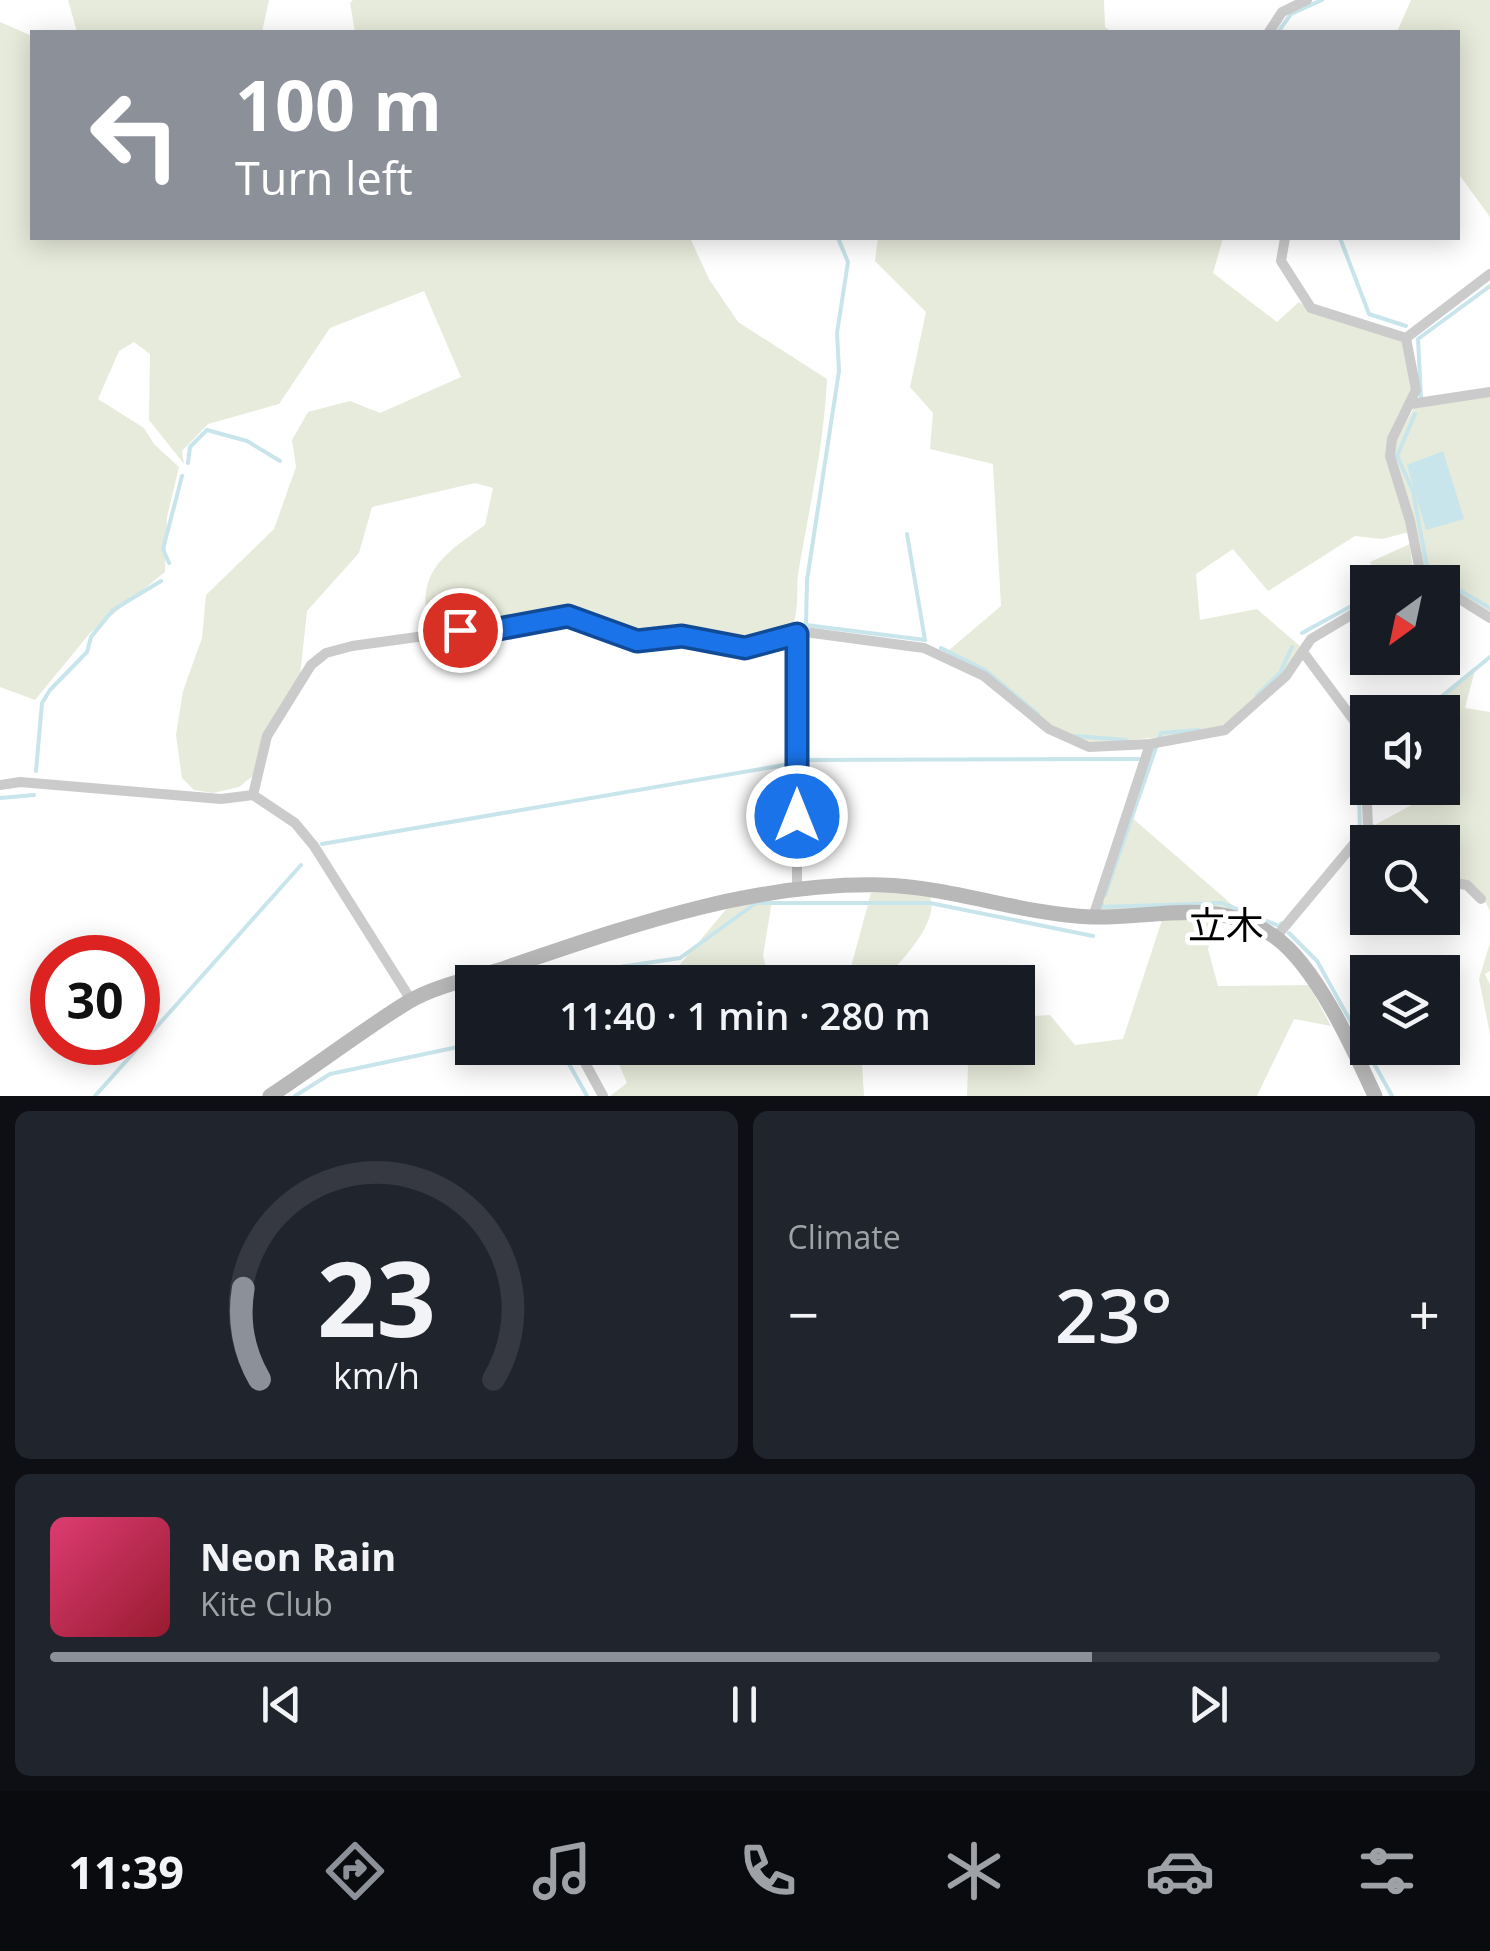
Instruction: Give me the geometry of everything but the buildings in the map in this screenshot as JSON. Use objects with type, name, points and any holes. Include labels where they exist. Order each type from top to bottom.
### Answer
[{"type":"street","points":[[1270,30],[1282,12],[1306,0]]},
{"type":"street","points":[[1284,240],[1281,261],[1311,308],[1406,338]]},
{"type":"street","points":[[1406,338],[1490,274]]},
{"type":"street","points":[[1406,338],[1416,390],[1392,439],[1390,456],[1410,520],[1419,565]]},
{"type":"street","points":[[1411,404],[1490,392]]},
{"type":"street","points":[[1460,599],[1490,618]]},
{"type":"street","points":[[253,795],[267,736],[311,665],[326,652],[568,616],[637,641],[682,636],[745,648],[797,634],[924,648],[984,676],[1065,739],[1088,747],[1213,736],[1286,676],[1311,639],[1350,616]]},
{"type":"street","points":[[797,634],[798,889]]},
{"type":"street","points":[[1303,652],[1364,734],[1368,825]]},
{"type":"street","points":[[1093,917],[1157,741]]},
{"type":"street","points":[[0,785],[20,782],[221,798],[253,795],[295,823],[314,846],[410,1000]]},
{"type":"street","points":[[1276,938],[1350,849]]},
{"type":"street","points":[[1460,884],[1467,885],[1480,899]]},
{"type":"street","points":[[270,1096],[410,1000],[732,897],[880,885],[932,888],[1004,906],[1093,917],[1208,912],[1232,916],[1276,938],[1319,992],[1375,1096]]},
{"type":"street","points":[[528,960],[531,965]]},
{"type":"street","points":[[586,1065],[603,1096]]},
{"type":"green space","points":[[68,0],[269,0],[262,30],[76,30]]},
{"type":"green space","points":[[1104,0],[1105,27],[1109,30],[355,30],[350,3]]},
{"type":"green space","points":[[1411,0],[1490,0],[1490,217],[1460,176],[1460,30],[1398,30]]},
{"type":"green space","points":[[0,22],[30,35],[30,240],[691,240],[709,279],[738,322],[827,379],[798,574],[796,613],[788,634],[743,643],[706,633],[628,636],[569,613],[440,631],[427,622],[425,604],[431,576],[447,554],[485,525],[493,488],[475,483],[372,507],[359,553],[307,611],[300,676],[255,774],[239,787],[213,793],[194,790],[182,778],[176,735],[183,691],[202,638],[206,595],[274,529],[296,467],[292,440],[308,412],[350,401],[380,413],[461,377],[424,291],[330,328],[279,404],[208,424],[182,451],[184,464],[149,420],[150,354],[134,342],[119,351],[98,399],[144,428],[154,444],[179,467],[167,517],[165,572],[90,633],[35,700],[0,687]]},
{"type":"green space","points":[[878,240],[1222,240],[1213,273],[1277,322],[1299,302],[1314,313],[1402,340],[1413,396],[1386,455],[1409,532],[1382,539],[1355,536],[1268,591],[1233,549],[1196,574],[1200,620],[1257,609],[1301,647],[1284,675],[1214,732],[1098,743],[1067,734],[990,675],[948,651],[1001,606],[993,464],[930,449],[933,413],[910,387],[926,312],[875,261]]},
{"type":"green space","points":[[1490,395],[1490,614],[1460,594],[1460,565],[1422,565],[1395,470],[1394,444],[1415,406]]},
{"type":"green space","points":[[1410,544],[1412,565],[1370,562]]},
{"type":"green space","points":[[1476,666],[1465,708],[1490,712],[1490,911],[1480,891],[1460,883],[1460,825],[1375,825],[1411,805],[1460,805],[1460,695],[1440,695]]},
{"type":"green space","points":[[1130,816],[1244,915],[1100,912]]},
{"type":"green space","points":[[871,893],[929,894],[930,917],[925,929],[897,965],[852,965]]},
{"type":"green space","points":[[773,894],[763,956],[765,965],[680,965],[733,901]]},
{"type":"green space","points":[[1218,918],[1208,949],[1218,986],[1309,985],[1331,1026],[1294,1019],[1257,1096],[967,1096],[968,1065],[1035,1065],[1035,1016],[1050,1015],[1075,1045],[1123,1039],[1162,920]]},
{"type":"green space","points":[[1490,943],[1490,971],[1485,974],[1490,985],[1490,1034],[1479,979]]},
{"type":"green space","points":[[619,1065],[862,1065],[864,1096],[610,1096],[627,1083]]},
{"type":"water","points":[[1443,451],[1464,519],[1426,530],[1407,465]]},
{"type":"waterway","points":[[1279,30],[1291,14],[1322,0]]},
{"type":"waterway","points":[[839,240],[848,262],[837,333],[839,371],[807,580],[806,625],[925,640],[907,534]]},
{"type":"waterway","points":[[1341,240],[1369,314],[1406,326]]},
{"type":"waterway","points":[[1421,397],[1418,339],[1490,286]]},
{"type":"waterway","points":[[1415,414],[1397,456],[1413,491],[1428,572],[1490,608]]},
{"type":"waterway","points":[[188,463],[190,447],[207,430],[247,441],[280,461]]},
{"type":"waterway","points":[[169,563],[163,549],[182,476]]},
{"type":"waterway","points":[[36,771],[42,703],[50,690],[87,652],[91,637],[113,610],[161,581]]},
{"type":"waterway","points":[[1302,633],[1350,607]]},
{"type":"waterway","points":[[805,640],[806,750]]},
{"type":"waterway","points":[[1257,695],[1280,673],[1292,647]]},
{"type":"waterway","points":[[941,648],[985,670],[1038,714]]},
{"type":"waterway","points":[[1444,695],[1490,657]]},
{"type":"waterway","points":[[1105,895],[1161,733],[1199,730]]},
{"type":"waterway","points":[[1076,736],[1126,740]]},
{"type":"waterway","points":[[806,760],[1139,759]]},
{"type":"waterway","points":[[322,844],[790,764]]},
{"type":"waterway","points":[[0,798],[34,795]]},
{"type":"waterway","points":[[1359,805],[1360,825]]},
{"type":"waterway","points":[[95,1096],[301,865]]},
{"type":"waterway","points":[[633,965],[680,958],[756,903],[930,903],[1093,936]]},
{"type":"waterway","points":[[1102,904],[1101,907],[1222,903],[1279,926],[1282,923]]},
{"type":"waterway","points":[[1289,933],[1317,961],[1392,1096]]},
{"type":"waterway","points":[[295,1096],[330,1074],[455,1048]]},
{"type":"waterway","points":[[570,1065],[587,1096]]},
{"type":"district","name":"立木","points":[[1226,924]]},
{"type":"route","points":[[460,630],[493,630],[568,616],[637,641],[682,636],[745,648],[788,640],[797,634],[797,816]]}]
